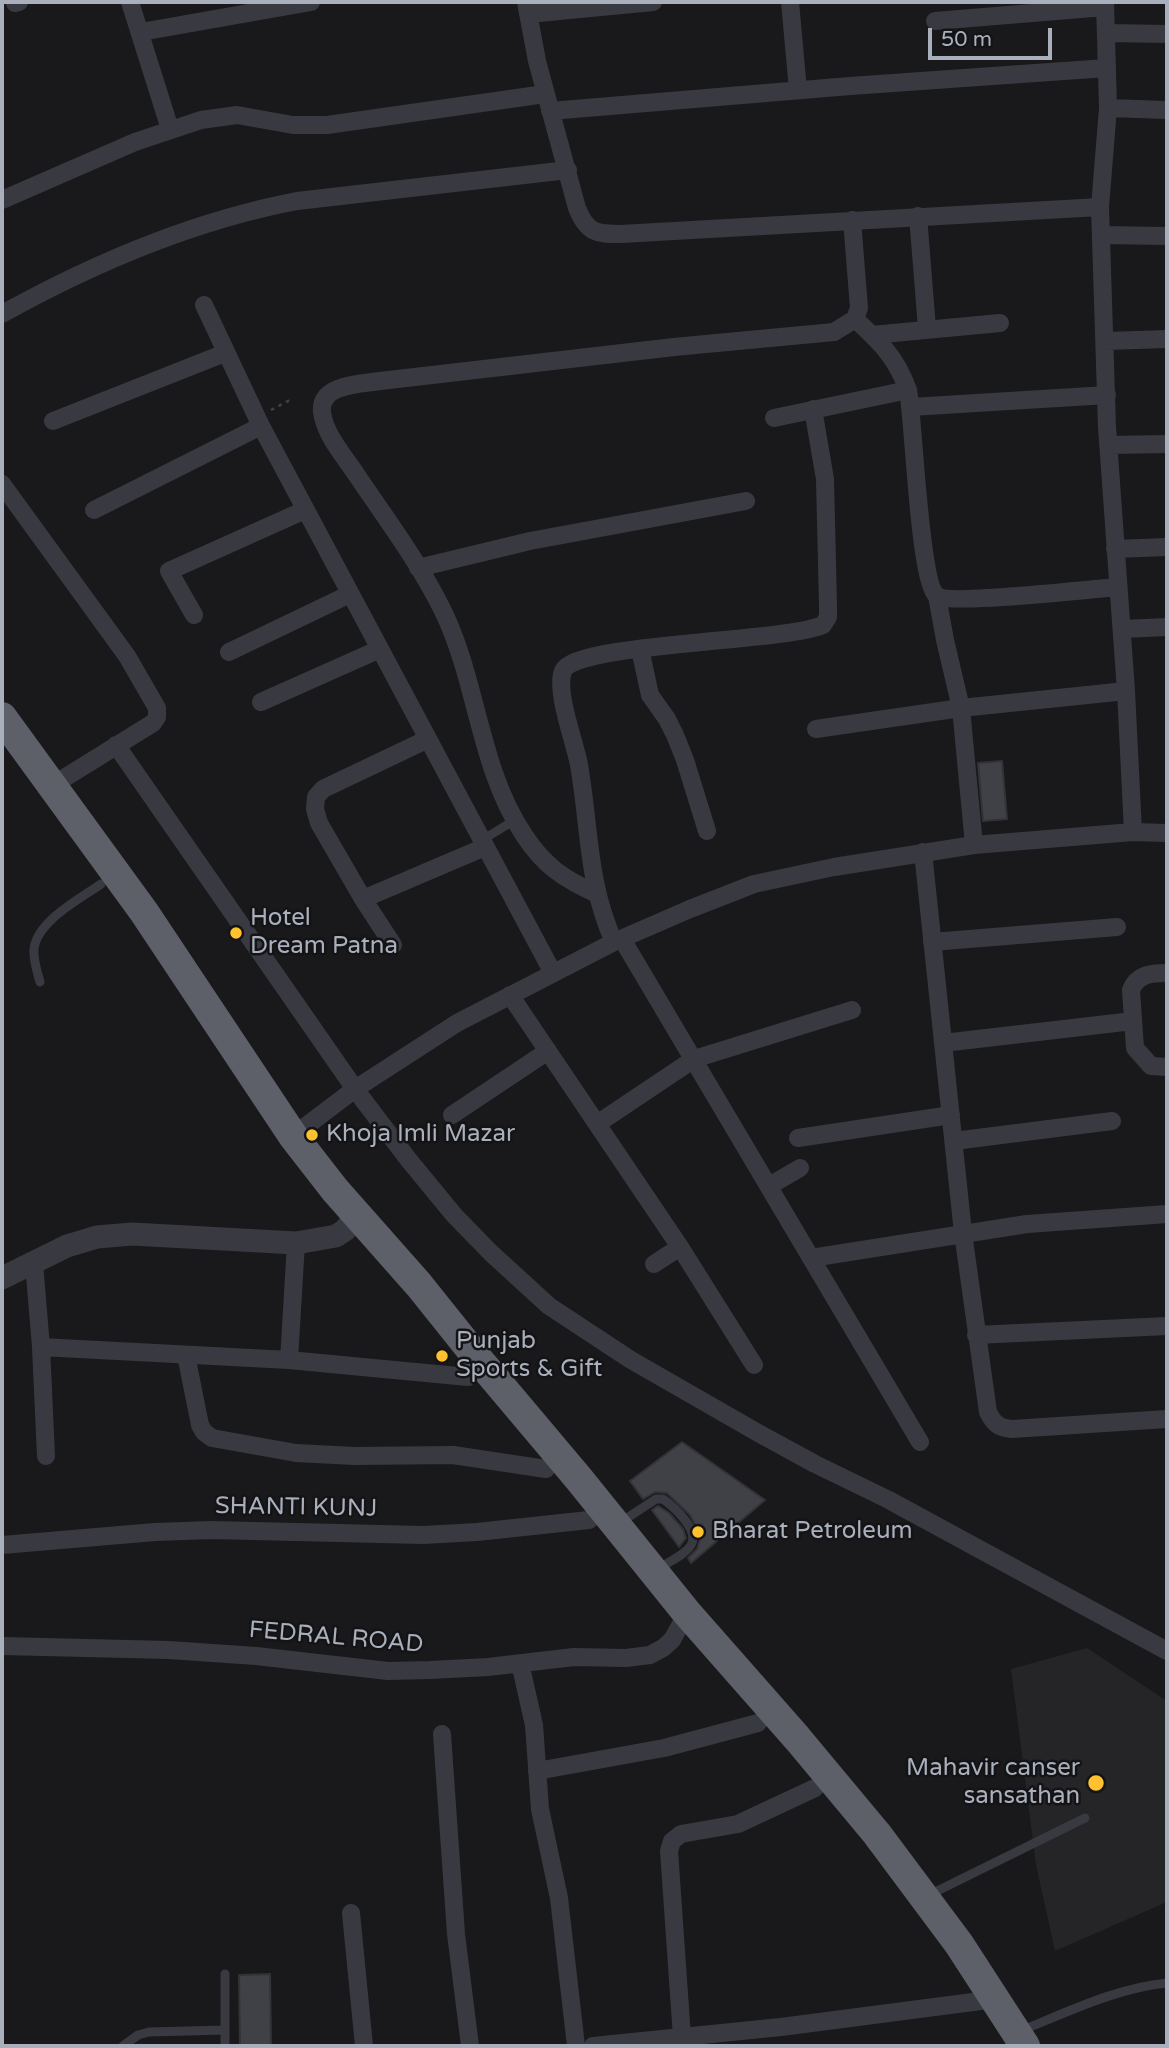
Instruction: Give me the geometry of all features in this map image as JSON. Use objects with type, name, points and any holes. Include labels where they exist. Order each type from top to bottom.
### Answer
[{"type":"highway","points":[[2,717],[144,912],[293,1136],[335,1190],[351,1222],[405,1297],[546,1469],[654,1571],[682,1622],[797,1738],[926,1897],[986,2000],[1015,2042]]},
{"type":"highway","points":[[2,748],[101,884],[278,1147],[320,1202],[351,1222],[419,1285],[758,1723],[986,2000]]},
{"type":"street","points":[[130,2],[170,129]]},
{"type":"street","points":[[141,32],[281,4],[312,2]]},
{"type":"street","points":[[653,2],[527,8],[550,111],[582,220],[590,230],[602,234],[1100,206]]},
{"type":"street","points":[[790,2],[798,90]]},
{"type":"street","points":[[935,21],[1105,4],[1108,108],[1100,206],[1109,444],[1133,832]]},
{"type":"street","points":[[1106,33],[1167,34]]},
{"type":"street","points":[[550,111],[1107,68]]},
{"type":"street","points":[[2,200],[104,155],[201,120],[237,115],[293,125],[327,125],[545,93]]},
{"type":"street","points":[[1108,108],[1167,110]]},
{"type":"street","points":[[2,314],[164,237],[257,209],[308,200],[568,170]]},
{"type":"street","points":[[918,216],[927,328]]},
{"type":"street","points":[[597,894],[569,881],[549,867],[515,820],[491,764],[468,676],[443,611],[326,426],[322,411],[324,400],[332,391],[380,381],[674,347],[834,332],[855,319],[859,308],[852,220]]},
{"type":"street","points":[[1101,235],[1167,236]]},
{"type":"street","points":[[204,305],[261,426],[552,973]]},
{"type":"street","points":[[855,319],[886,348],[901,371],[910,399],[925,558],[932,588],[937,596],[961,708],[974,845]]},
{"type":"street","points":[[872,335],[1000,323]]},
{"type":"street","points":[[1106,341],[1167,339]]},
{"type":"street","points":[[53,421],[225,353]]},
{"type":"street","points":[[774,418],[813,409],[910,399],[1107,395]]},
{"type":"street","points":[[813,409],[825,479],[828,617],[822,625],[793,634],[640,649],[578,659],[566,665],[562,673],[562,686],[579,766],[591,869],[604,920],[694,1059],[920,1442]]},
{"type":"street","points":[[94,510],[261,426]]},
{"type":"street","points":[[1109,444],[1167,444]]},
{"type":"street","points":[[2,484],[127,656],[157,708],[153,723],[53,785]]},
{"type":"street","points":[[418,568],[530,541],[746,501]]},
{"type":"street","points":[[194,615],[169,571],[305,510]]},
{"type":"street","points":[[1115,550],[1167,547]]},
{"type":"street","points":[[937,596],[947,599],[1118,587]]},
{"type":"street","points":[[229,652],[350,594]]},
{"type":"street","points":[[1122,629],[1167,627]]},
{"type":"street","points":[[261,702],[380,649]]},
{"type":"street","points":[[640,649],[650,695],[667,719],[680,748],[707,831]]},
{"type":"street","points":[[816,729],[961,708],[1126,691]]},
{"type":"street","points":[[393,944],[363,899],[319,823],[315,809],[316,797],[323,789],[428,740]]},
{"type":"street","points":[[116,745],[355,1088],[454,1215],[549,1306],[631,1360],[760,1434],[887,1499],[1167,1651]]},
{"type":"street","points":[[293,1136],[355,1088],[435,1036],[510,995],[618,940],[754,884],[813,871],[974,845],[1133,832],[1167,833]]},
{"type":"street","points":[[363,899],[484,843]]},
{"type":"street","points":[[923,852],[963,1233],[988,1412],[993,1422],[1002,1428],[1032,1429],[1167,1419]]},
{"type":"street","points":[[932,942],[1117,927]]},
{"type":"street","points":[[1167,973],[1154,973],[1134,981],[1131,990],[1135,1048],[1151,1066],[1167,1067]]},
{"type":"street","points":[[510,995],[680,1247],[754,1365]]},
{"type":"street","points":[[597,1124],[694,1059],[852,1010]]},
{"type":"street","points":[[943,1043],[1133,1021]]},
{"type":"street","points":[[452,1115],[548,1051]]},
{"type":"street","points":[[798,1138],[951,1115]]},
{"type":"street","points":[[954,1141],[1112,1121]]},
{"type":"street","points":[[769,1186],[800,1168]]},
{"type":"street","points":[[811,1258],[1027,1224],[1167,1214]]},
{"type":"street","points":[[2,1278],[67,1246],[97,1237],[132,1234],[296,1243],[336,1236],[351,1222]]},
{"type":"street","points":[[289,1360],[296,1243]]},
{"type":"street","points":[[654,1264],[680,1247]]},
{"type":"street","points":[[34,1263],[46,1455]]},
{"type":"street","points":[[976,1335],[1167,1326]]},
{"type":"street","points":[[41,1347],[289,1360],[468,1377]]},
{"type":"street","points":[[186,1355],[200,1424],[204,1432],[212,1438],[296,1453],[366,1456],[453,1455],[546,1469]]},
{"type":"street","name":"SHANTI KUNJ","points":[[2,1545],[155,1532],[211,1530],[423,1535],[603,1522]]},
{"type":"street","name":"FEDRAL ROAD","points":[[2,1646],[214,1653],[388,1671],[488,1667],[574,1657],[626,1658],[650,1655],[663,1648],[682,1622]]},
{"type":"street","points":[[520,1663],[534,1725],[540,1809],[562,1924],[576,2046]]},
{"type":"street","points":[[537,1771],[664,1748],[758,1723]]},
{"type":"street","points":[[442,1734],[454,1912],[470,2046]]},
{"type":"street","points":[[682,2037],[669,1851],[672,1841],[681,1834],[738,1824],[814,1788]]},
{"type":"street","points":[[351,1913],[364,2046]]},
{"type":"street","points":[[593,2046],[781,2027],[986,2000]]},
{"type":"lane","points":[[484,843],[515,820]]},
{"type":"lane","points":[[40,982],[34,958],[34,945],[40,931],[50,920],[101,884]]},
{"type":"lane","points":[[603,1522],[656,1499],[663,1499],[690,1528],[693,1538],[691,1546],[654,1571]]},
{"type":"lane","points":[[926,1897],[1085,1818]]},
{"type":"lane","points":[[225,1974],[225,2046]]},
{"type":"lane","points":[[1015,2042],[1118,1992],[1167,1983]]},
{"type":"lane","points":[[123,2046],[138,2035],[149,2032],[225,2030]]},
{"type":"shaded area","name":"Mahavir canser sansathan","points":[[1087,1648],[1167,1701],[1167,1902],[1055,1951],[1036,1865],[1011,1669]]},
{"type":"building","points":[[1002,761],[1007,819],[983,821],[978,763]]},
{"type":"building","name":"Bharat Petroleum","points":[[682,1442],[765,1500],[691,1563],[688,1558],[697,1549],[700,1539],[690,1515],[667,1493],[655,1492],[643,1499],[630,1481]]},
{"type":"building","points":[[658,1506],[669,1513],[683,1529],[686,1538],[679,1547],[652,1510]]},
{"type":"building","points":[[270,1974],[271,2046],[240,2046],[239,1975]]},
{"type":"place","name":"Hotel Dream Patna","points":[[236,933]]},
{"type":"place","name":"Khoja Imli Mazar","points":[[312,1135]]},
{"type":"place","name":"Punjab Sports & Gift","points":[[442,1356]]},
{"type":"place","name":"Bharat Petroleum","points":[[698,1532]]},
{"type":"place","name":"Mahavir canser sansathan","points":[[1096,1783]]}]
